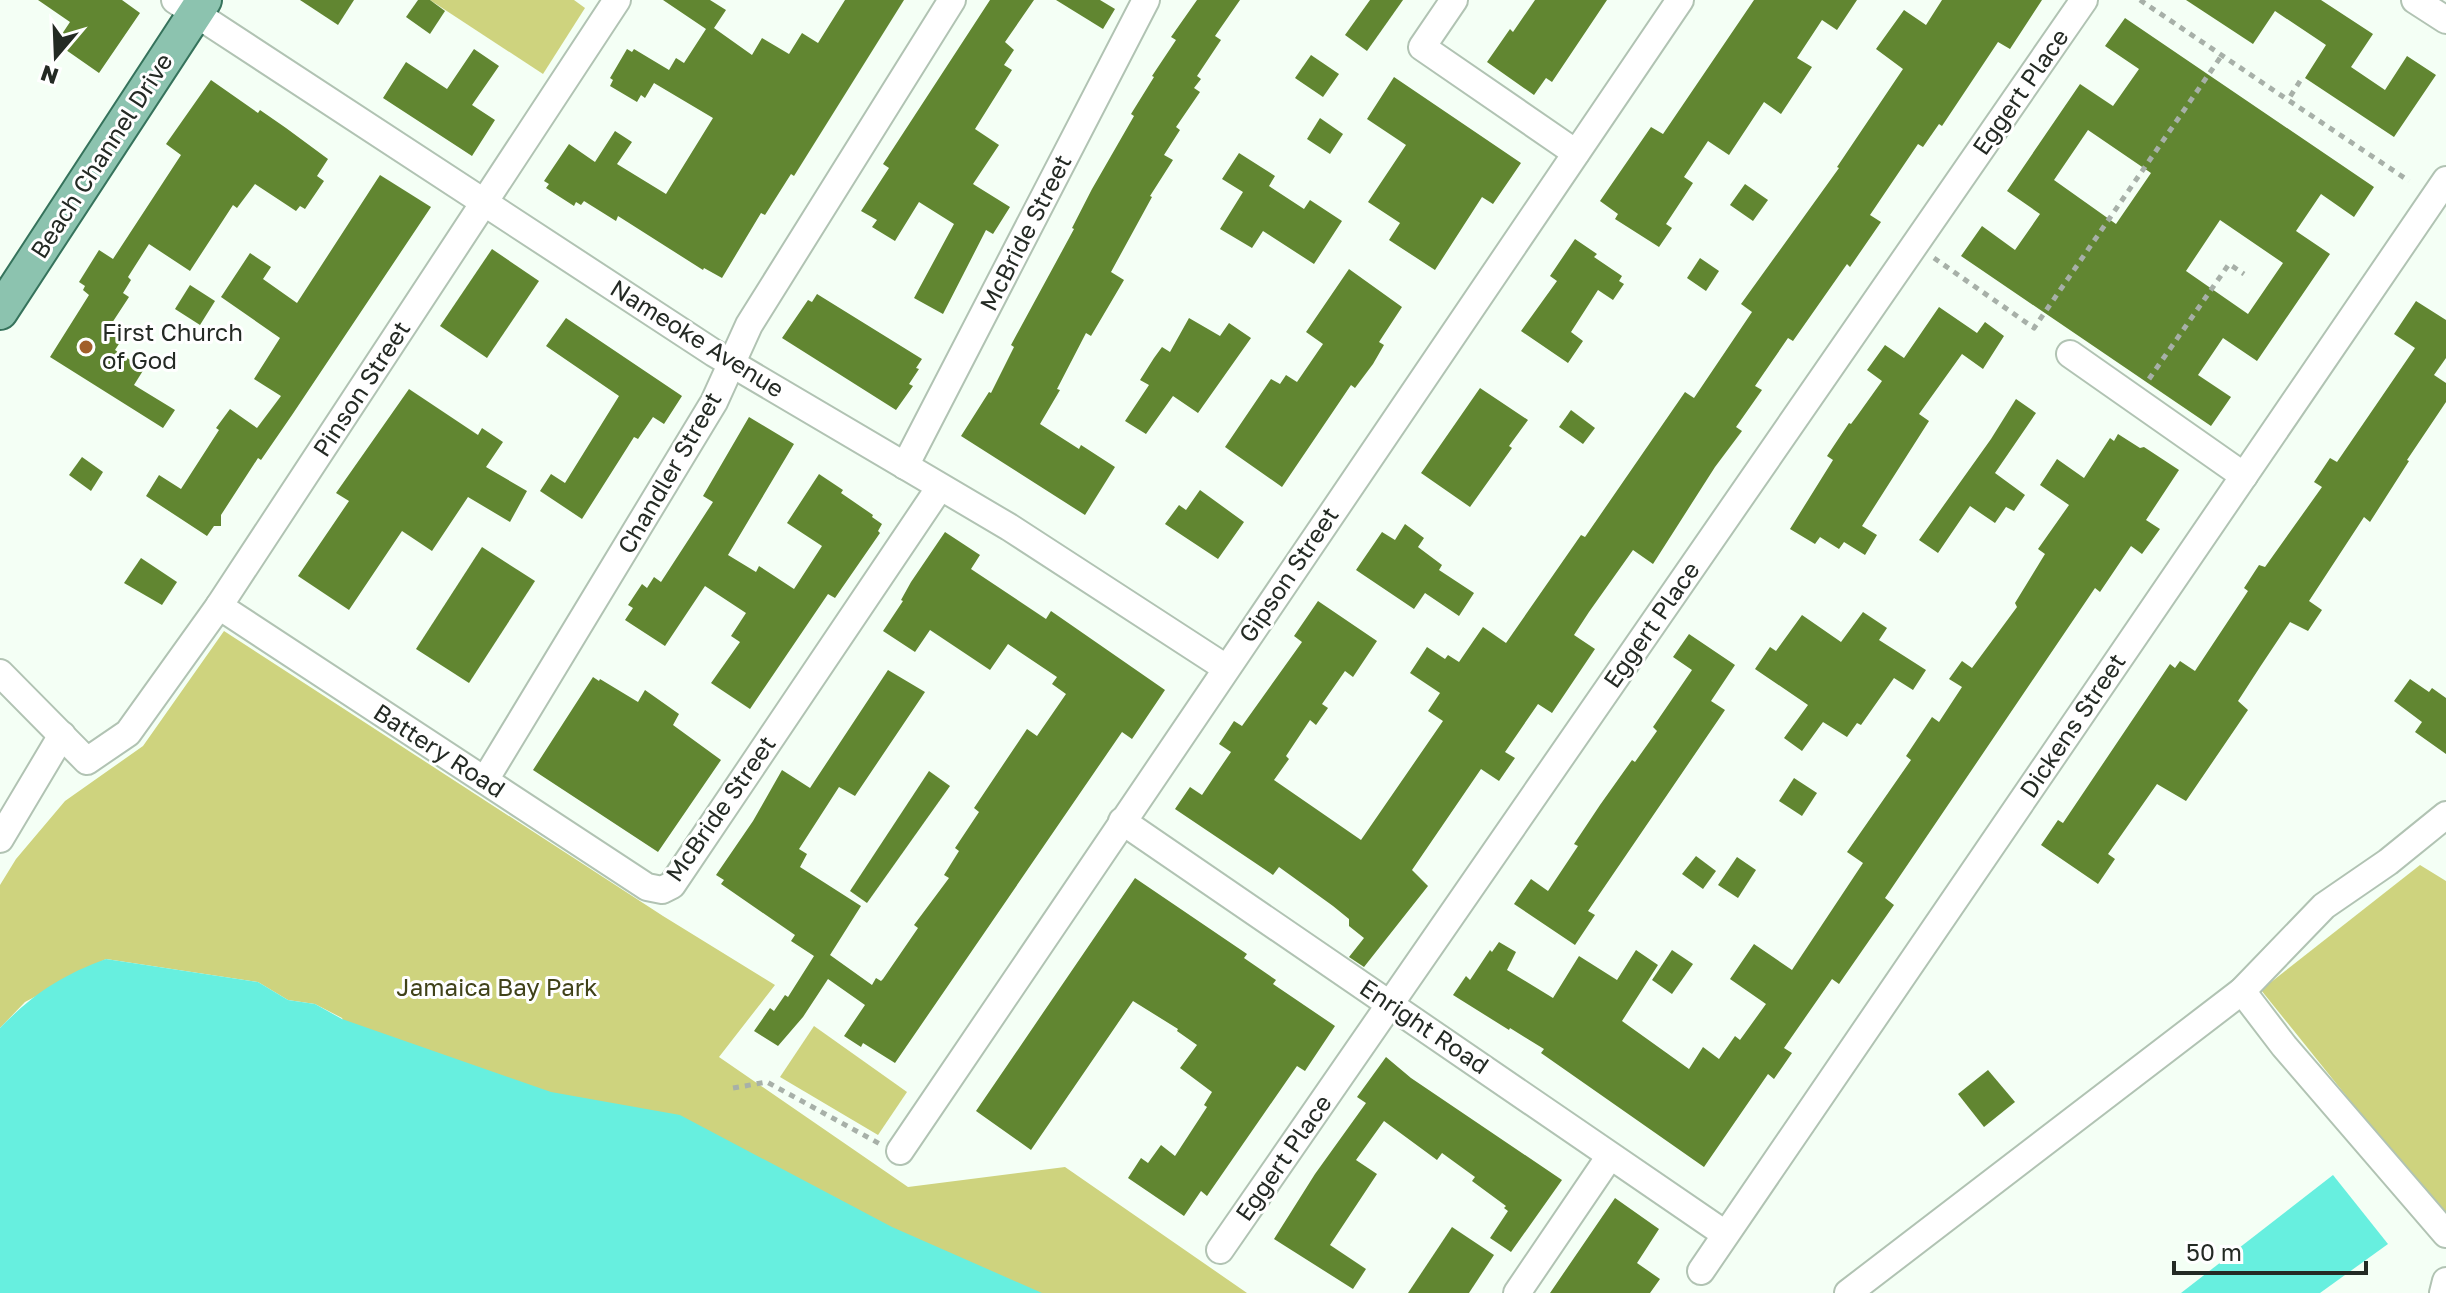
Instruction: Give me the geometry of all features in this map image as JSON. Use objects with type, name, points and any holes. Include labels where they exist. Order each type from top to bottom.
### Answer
[{"type":"main road","name":"Beach Channel Drive","points":[[0,312],[191,4]]},
{"type":"street","name":"Pinson Street","points":[[62,735],[87,761],[128,733],[219,606],[617,0]]},
{"type":"street","name":"Chandler Street","points":[[485,780],[714,402],[749,325],[952,0]]},
{"type":"street","name":"McBride Street","points":[[905,466],[1146,0]]},
{"type":"street","points":[[1454,0],[1422,47],[1576,153]]},
{"type":"street","name":"Gipson Street","points":[[900,1151],[1680,0]]},
{"type":"street","name":"Eggert Place","points":[[1220,1250],[2084,0]]},
{"type":"street","points":[[2415,0],[2446,20]]},
{"type":"street","name":"Nameoke Avenue","points":[[191,4],[484,203],[732,363],[1009,527],[1226,668]]},
{"type":"street","name":"Dickens Street","points":[[1701,1271],[2446,180]]},
{"type":"street","points":[[2070,354],[2244,476]]},
{"type":"street","name":"McBride Street","points":[[662,890],[672,885],[940,487]]},
{"type":"street","name":"Battery Road","points":[[219,606],[647,887],[662,890]]},
{"type":"street","points":[[0,839],[62,735],[4,688]]},
{"type":"street","points":[[1848,1293],[2242,991],[2324,906],[2378,869],[2446,815]]},
{"type":"street","name":"Enright Road","points":[[1122,821],[1725,1234]]},
{"type":"street","points":[[2242,991],[2284,1046],[2446,1234]]},
{"type":"street","points":[[1517,1293],[1610,1156]]},
{"type":"street","points":[[2443,1293],[2446,1281]]},
{"type":"path","points":[[2140,0],[2409,181]]},
{"type":"path","points":[[1933,257],[2034,328],[2222,55]]},
{"type":"path","points":[[2288,100],[2300,81]]},
{"type":"path","points":[[2135,400],[2229,264],[2244,274]]},
{"type":"path","points":[[733,1088],[767,1082],[877,1143],[900,1151]]},
{"type":"green space","points":[[430,0],[574,0],[585,8],[543,74]]},
{"type":"green space","name":"Jamaica Bay Park","points":[[224,631],[663,916],[775,985],[719,1057],[908,1187],[1065,1167],[1247,1293],[758,1293],[378,1096],[342,1018],[315,1004],[288,1000],[258,982],[106,959],[25,1002],[0,1028],[0,885],[16,859],[65,801],[143,746]]},
{"type":"green space","points":[[2420,865],[2446,881],[2446,1220],[2261,990]]},
{"type":"green space","points":[[814,1026],[907,1092],[878,1135],[780,1077]]},
{"type":"water","points":[[106,959],[258,982],[288,1000],[315,1004],[342,1019],[551,1092],[680,1115],[892,1227],[1042,1293],[0,1293],[0,1028],[49,987]]},
{"type":"water","points":[[2333,1175],[2388,1244],[2320,1293],[2181,1293]]},
{"type":"building","points":[[38,0],[122,0],[140,13],[99,73],[56,43],[70,22]]},
{"type":"building","points":[[300,0],[354,0],[338,25]]},
{"type":"building","points":[[418,0],[430,0],[445,11],[430,34],[406,17]]},
{"type":"building","points":[[663,0],[710,0],[726,10],[714,28],[752,55],[762,38],[789,54],[802,33],[818,43],[845,0],[904,0],[794,176],[791,174],[765,215],[761,213],[722,278],[703,270],[618,216],[616,221],[584,201],[581,205],[576,202],[574,206],[546,188],[549,184],[544,181],[569,144],[595,162],[615,131],[632,142],[617,164],[666,194],[713,118],[654,83],[645,98],[641,95],[637,102],[610,86],[613,80],[610,78],[627,49],[632,52],[634,49],[669,70],[676,58],[684,63],[706,29]]},
{"type":"building","points":[[990,0],[1034,0],[1005,42],[1014,50],[1004,65],[1012,70],[975,129],[999,145],[973,184],[1010,207],[993,234],[986,230],[943,314],[914,298],[954,224],[919,202],[895,241],[872,227],[877,220],[861,211],[889,168],[883,164]]},
{"type":"building","points":[[1056,0],[1100,0],[1115,9],[1103,29]]},
{"type":"building","points":[[1197,0],[1240,0],[1215,36],[1221,40],[1197,76],[1201,79],[1194,88],[1200,92],[1176,127],[1180,130],[1164,155],[1173,160],[1150,196],[1111,272],[1124,280],[1091,336],[1086,333],[1057,389],[1060,390],[1040,424],[1115,467],[1085,515],[961,436],[991,393],[1014,347],[1011,345],[1074,229],[1092,189],[1134,116],[1131,114],[1176,40],[1171,37]]},
{"type":"building","points":[[1370,0],[1403,0],[1367,51],[1345,35]]},
{"type":"building","points":[[1535,0],[1607,0],[1552,82],[1546,78],[1534,95],[1487,62]]},
{"type":"building","points":[[1754,0],[1857,0],[1837,30],[1822,20],[1797,58],[1812,67],[1781,114],[1764,102],[1729,155],[1708,141],[1684,177],[1693,183],[1666,224],[1672,228],[1659,247],[1615,219],[1618,214],[1600,201],[1651,127],[1663,134]]},
{"type":"building","points":[[1942,0],[2042,0],[2010,49],[1998,42],[1942,126],[1939,124],[1923,147],[1918,144],[1870,215],[1881,222],[1793,341],[1788,338],[1755,386],[1762,390],[1736,427],[1742,431],[1715,467],[1653,564],[1633,550],[1589,612],[1574,635],[1595,649],[1552,713],[1538,704],[1505,752],[1515,758],[1499,781],[1481,769],[1412,870],[1428,886],[1364,967],[1349,957],[1364,938],[1349,926],[1349,919],[1279,867],[1273,875],[1175,809],[1190,787],[1202,795],[1231,752],[1219,744],[1234,721],[1242,726],[1302,642],[1294,636],[1318,601],[1377,641],[1353,677],[1345,671],[1322,704],[1328,708],[1316,725],[1310,720],[1274,780],[1361,840],[1443,721],[1428,711],[1440,693],[1410,673],[1427,647],[1445,659],[1448,655],[1459,662],[1483,627],[1506,643],[1581,535],[1585,537],[1685,392],[1694,398],[1752,312],[1741,304],[1839,168],[1903,69],[1876,49],[1904,10],[1926,25]]},
{"type":"building","points":[[2186,0],[2321,0],[2373,34],[2351,67],[2385,90],[2407,56],[2436,75],[2394,137],[2305,78],[2326,45],[2275,11],[2253,44]]},
{"type":"building","points":[[2125,18],[2374,187],[2354,217],[2321,194],[2296,231],[2330,254],[2257,361],[2223,338],[2198,375],[2231,397],[2211,426],[1961,256],[1982,226],[2015,250],[2040,214],[2007,191],[2080,84],[2113,106],[2139,69],[2105,46]],"holes":[[[2088,130],[2151,173],[2116,224],[2054,180]],[[2220,220],[2283,263],[2248,314],[2186,271]]]},
{"type":"building","points":[[474,49],[499,66],[472,105],[495,120],[472,156],[383,98],[406,62],[447,89]]},
{"type":"building","points":[[1311,55],[1339,74],[1323,97],[1295,78]]},
{"type":"building","points":[[1394,77],[1521,163],[1493,204],[1482,197],[1435,270],[1389,240],[1400,223],[1368,202],[1406,145],[1367,119]]},
{"type":"building","points":[[211,80],[258,113],[260,110],[328,159],[317,176],[324,181],[305,209],[300,206],[296,211],[255,184],[237,208],[233,205],[190,271],[149,244],[128,277],[131,280],[123,293],[129,297],[110,326],[124,336],[115,350],[144,369],[134,385],[175,410],[163,428],[50,357],[89,295],[79,282],[99,250],[113,259],[181,155],[166,144]]},
{"type":"building","points":[[1320,118],[1343,134],[1330,154],[1307,139]]},
{"type":"building","points":[[1239,153],[1275,176],[1269,186],[1304,209],[1310,200],[1342,221],[1314,264],[1263,231],[1252,248],[1220,229],[1243,192],[1222,179]]},
{"type":"building","points":[[380,175],[431,207],[261,460],[258,458],[221,515],[221,526],[214,526],[207,536],[146,496],[159,475],[181,489],[230,409],[257,428],[281,396],[254,379],[280,338],[221,297],[250,253],[271,267],[263,279],[297,303]]},
{"type":"building","points":[[1745,184],[1768,200],[1753,221],[1730,205]]},
{"type":"building","points":[[1575,239],[1622,276],[1619,281],[1624,284],[1613,300],[1598,290],[1571,332],[1583,341],[1568,363],[1521,331],[1557,281],[1550,276]]},
{"type":"building","points":[[492,249],[539,281],[487,358],[440,326]]},
{"type":"building","points":[[1700,258],[1719,271],[1706,291],[1687,278]]},
{"type":"building","points":[[1349,269],[1402,307],[1379,342],[1384,345],[1373,364],[1355,388],[1351,385],[1282,487],[1225,447],[1271,379],[1280,384],[1286,375],[1297,382],[1323,344],[1306,332]]},
{"type":"building","points":[[190,285],[215,301],[200,325],[175,309]]},
{"type":"building","points":[[817,294],[922,359],[909,384],[913,386],[896,410],[782,338],[808,300],[812,302]]},
{"type":"building","points":[[2416,301],[2446,320],[2446,358],[2434,375],[2446,383],[2446,402],[2370,522],[2364,517],[2309,601],[2322,610],[2308,631],[2290,622],[2260,667],[2238,701],[2248,710],[2186,801],[2157,784],[2108,854],[2115,859],[2098,884],[2041,845],[2058,820],[2063,823],[2170,664],[2175,668],[2180,661],[2195,671],[2248,591],[2244,588],[2259,565],[2265,567],[2322,487],[2314,482],[2330,458],[2337,462],[2415,348],[2394,334]]},
{"type":"building","points":[[1939,307],[1977,333],[1985,322],[2004,336],[1983,369],[1962,354],[1919,414],[1929,421],[1862,526],[1877,535],[1865,555],[1844,542],[1839,549],[1820,537],[1815,544],[1790,529],[1833,460],[1827,456],[1882,381],[1867,370],[1885,345],[1904,358]]},
{"type":"building","points":[[566,318],[682,396],[664,424],[653,417],[638,439],[634,437],[582,519],[540,491],[551,474],[565,483],[619,396],[546,346]]},
{"type":"building","points":[[1189,318],[1220,336],[1229,323],[1251,338],[1198,413],[1173,396],[1146,434],[1125,421],[1149,385],[1140,380],[1162,347],[1170,352]]},
{"type":"building","points":[[1480,388],[1528,420],[1470,507],[1421,473]]},
{"type":"building","points":[[409,389],[478,435],[482,428],[503,442],[486,467],[527,491],[510,522],[468,497],[432,551],[402,531],[349,610],[298,576],[349,501],[336,493]]},
{"type":"building","points":[[2016,399],[2036,413],[1995,473],[2025,495],[2014,511],[2006,507],[1995,523],[1970,506],[1938,553],[1919,540]]},
{"type":"building","points":[[1571,410],[1595,428],[1583,444],[1559,427]]},
{"type":"building","points":[[749,417],[794,444],[728,555],[756,572],[759,566],[794,589],[822,546],[787,523],[819,474],[882,524],[880,533],[835,598],[828,594],[750,709],[711,683],[740,642],[731,636],[746,613],[705,586],[665,646],[625,620],[633,608],[628,605],[642,584],[647,588],[654,577],[661,582],[713,502],[703,496]]},
{"type":"building","points":[[2118,434],[2179,470],[2146,520],[2160,529],[2142,554],[2131,546],[2100,592],[2095,588],[1885,898],[1894,905],[1839,984],[1832,979],[1784,1048],[1792,1053],[1774,1079],[1768,1074],[1704,1167],[1541,1053],[1544,1049],[1453,995],[1466,976],[1470,980],[1499,942],[1516,952],[1507,970],[1553,998],[1579,956],[1617,980],[1636,950],[1658,965],[1622,1021],[1689,1069],[1703,1047],[1719,1059],[1735,1036],[1740,1040],[1766,1004],[1730,979],[1754,944],[1792,970],[1863,863],[1847,852],[1911,760],[1906,756],[1932,717],[1939,722],[1962,687],[1949,679],[1962,661],[1972,668],[2017,607],[2015,603],[2045,554],[2038,549],[2069,505],[2040,485],[2057,459],[2084,478],[2110,438],[2114,441]]},
{"type":"building","points":[[82,457],[103,472],[91,491],[69,475]]},
{"type":"building","points":[[1200,490],[1244,522],[1218,559],[1165,524],[1179,505],[1186,510]]},
{"type":"building","points":[[1405,524],[1424,538],[1418,547],[1442,565],[1439,570],[1474,593],[1459,616],[1425,593],[1414,609],[1356,570],[1382,532],[1395,540]]},
{"type":"building","points":[[945,532],[980,555],[971,569],[1046,619],[1051,611],[1165,690],[1132,739],[1122,732],[895,1063],[863,1043],[861,1047],[844,1036],[865,1005],[828,979],[803,1017],[778,1046],[754,1031],[770,1008],[774,1011],[785,995],[788,997],[814,956],[791,941],[795,935],[721,884],[724,880],[716,875],[753,821],[782,770],[810,788],[888,670],[925,692],[855,796],[839,787],[799,849],[807,854],[800,867],[861,906],[830,955],[872,985],[876,978],[883,979],[918,928],[914,925],[949,878],[944,875],[959,851],[955,848],[979,812],[974,808],[1027,729],[1037,736],[1066,694],[1052,684],[1057,677],[1008,644],[990,670],[930,630],[915,652],[883,631]]},
{"type":"building","points":[[482,547],[535,581],[469,683],[416,649]]},
{"type":"building","points":[[141,558],[177,582],[162,605],[124,583]]},
{"type":"building","points":[[1863,612],[1887,628],[1879,640],[1926,670],[1913,690],[1894,678],[1861,725],[1857,723],[1847,737],[1823,722],[1802,751],[1784,738],[1808,705],[1755,669],[1770,647],[1776,651],[1802,615],[1841,642]]},
{"type":"building","points":[[1689,634],[1735,665],[1711,701],[1725,710],[1588,911],[1595,915],[1575,945],[1514,904],[1531,879],[1548,891],[1600,805],[1657,731],[1653,727],[1692,670],[1673,657]]},
{"type":"building","points":[[593,677],[638,702],[645,690],[679,714],[673,725],[721,760],[658,852],[533,770]]},
{"type":"building","points":[[2410,679],[2429,692],[2432,688],[2446,698],[2446,754],[2415,732],[2422,722],[2394,701]]},
{"type":"building","points":[[929,771],[950,786],[867,903],[850,891]]},
{"type":"building","points":[[1794,778],[1817,793],[1802,816],[1779,801]]},
{"type":"building","points":[[1696,856],[1716,871],[1703,889],[1682,874]]},
{"type":"building","points":[[1737,857],[1756,870],[1738,898],[1718,885]]},
{"type":"building","points":[[1135,878],[1247,954],[1244,958],[1276,980],[1273,984],[1335,1026],[1305,1071],[1297,1066],[1207,1196],[1201,1191],[1184,1216],[1128,1178],[1141,1158],[1148,1163],[1161,1145],[1175,1156],[1207,1107],[1204,1105],[1212,1092],[1180,1068],[1197,1045],[1178,1029],[1133,1001],[1031,1150],[976,1111]]},
{"type":"building","points":[[1672,950],[1693,964],[1672,994],[1652,980]]},
{"type":"building","points":[[1386,1057],[1411,1078],[1562,1180],[1511,1252],[1490,1238],[1508,1211],[1504,1208],[1506,1206],[1472,1181],[1475,1177],[1442,1153],[1437,1160],[1384,1121],[1356,1160],[1377,1174],[1330,1245],[1366,1269],[1353,1289],[1274,1239],[1315,1174],[1366,1103],[1357,1097]]},
{"type":"building","points":[[1988,1070],[2015,1102],[1984,1127],[1958,1094]]},
{"type":"building","points":[[1615,1198],[1659,1229],[1637,1263],[1660,1279],[1650,1293],[1550,1293]]},
{"type":"building","points":[[1452,1227],[1494,1255],[1469,1293],[1408,1293]]},
{"type":"place","name":"First Church of God","points":[[86,347]]}]
